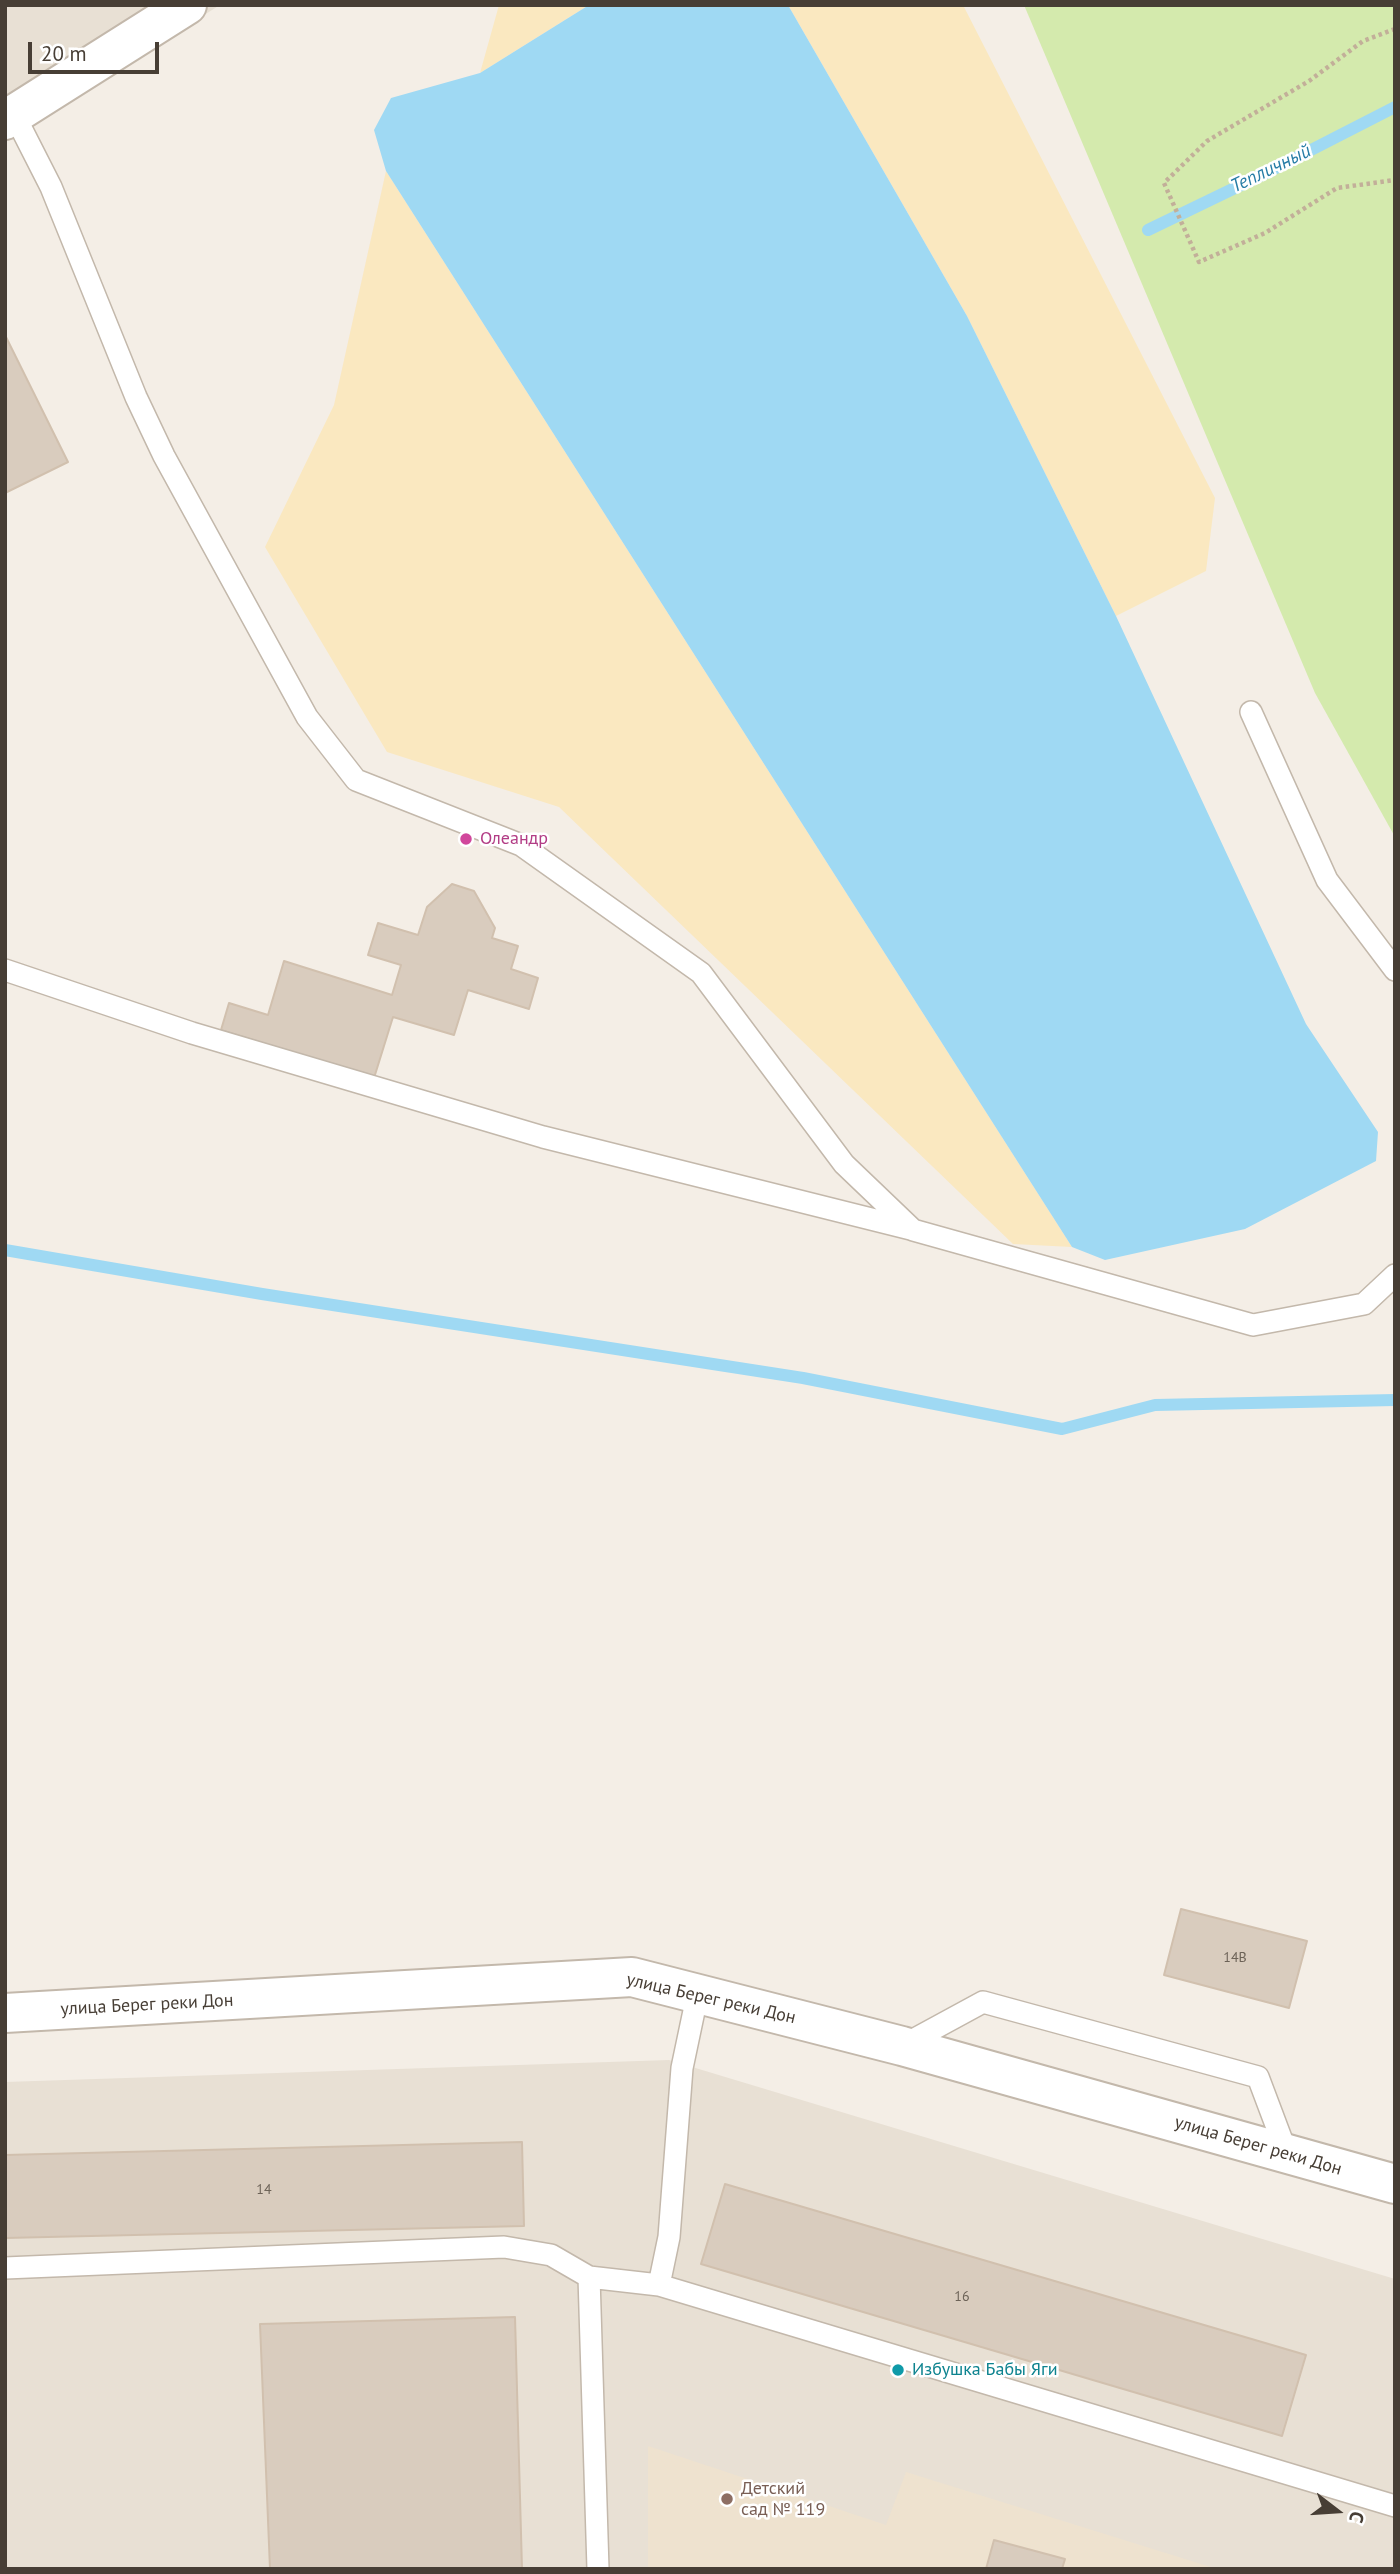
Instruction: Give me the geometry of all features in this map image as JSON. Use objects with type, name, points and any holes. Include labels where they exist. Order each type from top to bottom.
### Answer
[{"type":"street","points":[[9,118],[187,5]]},
{"type":"street","name":"улица Берег реки Дон","points":[[5,2013],[632,1977],[902,2046],[1395,2184]]},
{"type":"lane","points":[[9,118],[22,130],[51,187],[136,397],[164,456],[307,717],[356,780],[521,845],[701,973],[844,1164],[913,1230]]},
{"type":"lane","points":[[1251,712],[1326,880],[1395,970]]},
{"type":"lane","points":[[5,970],[192,1033],[543,1137],[913,1230],[1253,1325],[1364,1304],[1395,1275]]},
{"type":"lane","points":[[659,2285],[668,2237],[682,2068],[698,1992]]},
{"type":"lane","points":[[902,2046],[983,2002],[1258,2077],[1287,2154]]},
{"type":"lane","points":[[5,2268],[504,2247],[551,2255],[589,2277],[659,2285],[1395,2506]]},
{"type":"lane","points":[[589,2277],[598,2569]]},
{"type":"path","points":[[1395,29],[1363,41],[1309,82],[1207,141],[1164,183],[1199,262],[1265,233],[1337,188],[1395,180]]},
{"type":"shaded area","points":[[5,5],[220,5],[5,140]]},
{"type":"shaded area","points":[[669,2060],[1395,2279],[1395,2569],[5,2569],[5,2082]]},
{"type":"shaded area","name":"Детский сад № 119","points":[[648,2446],[886,2525],[906,2472],[1217,2569],[648,2569]]},
{"type":"green space","points":[[1024,5],[1395,5],[1395,837],[1315,693]]},
{"type":"sand","points":[[499,5],[589,5],[480,73]]},
{"type":"sand","points":[[788,5],[963,5],[1215,498],[1206,571],[1116,616],[967,316]]},
{"type":"sand","points":[[386,171],[1072,1247],[1013,1244],[559,807],[387,752],[265,547],[334,405]]},
{"type":"water","points":[[589,5],[788,5],[967,316],[1116,616],[1306,1024],[1378,1132],[1376,1161],[1245,1229],[1105,1260],[1072,1247],[386,171],[374,130],[391,98],[480,73]]},
{"type":"building","points":[[5,335],[68,462],[5,493]]},
{"type":"building","points":[[452,884],[474,891],[495,928],[492,938],[518,946],[511,969],[538,978],[529,1009],[468,990],[454,1035],[393,1017],[374,1078],[221,1030],[229,1003],[268,1015],[284,961],[392,995],[401,965],[368,955],[378,923],[418,935],[427,907]]},
{"type":"building","points":[[1181,1909],[1307,1941],[1289,2008],[1164,1975]]},
{"type":"building","points":[[522,2142],[524,2226],[5,2238],[5,2155]]},
{"type":"building","points":[[725,2184],[1306,2355],[1282,2436],[701,2264]]},
{"type":"building","points":[[515,2317],[522,2569],[270,2569],[260,2324]]},
{"type":"building","points":[[994,2540],[1065,2559],[1062,2569],[986,2569]]},
{"type":"waterway","name":"Тепличный","points":[[1148,230],[1395,107]]},
{"type":"waterway","points":[[5,1250],[262,1294],[803,1378],[1062,1429],[1155,1405],[1395,1400]]},
{"type":"place","name":"Олеандр","points":[[466,839]]},
{"type":"place","name":"Избушка Бабы Яги","points":[[898,2370]]},
{"type":"place","name":"Детский сад № 119","points":[[727,2499]]}]
